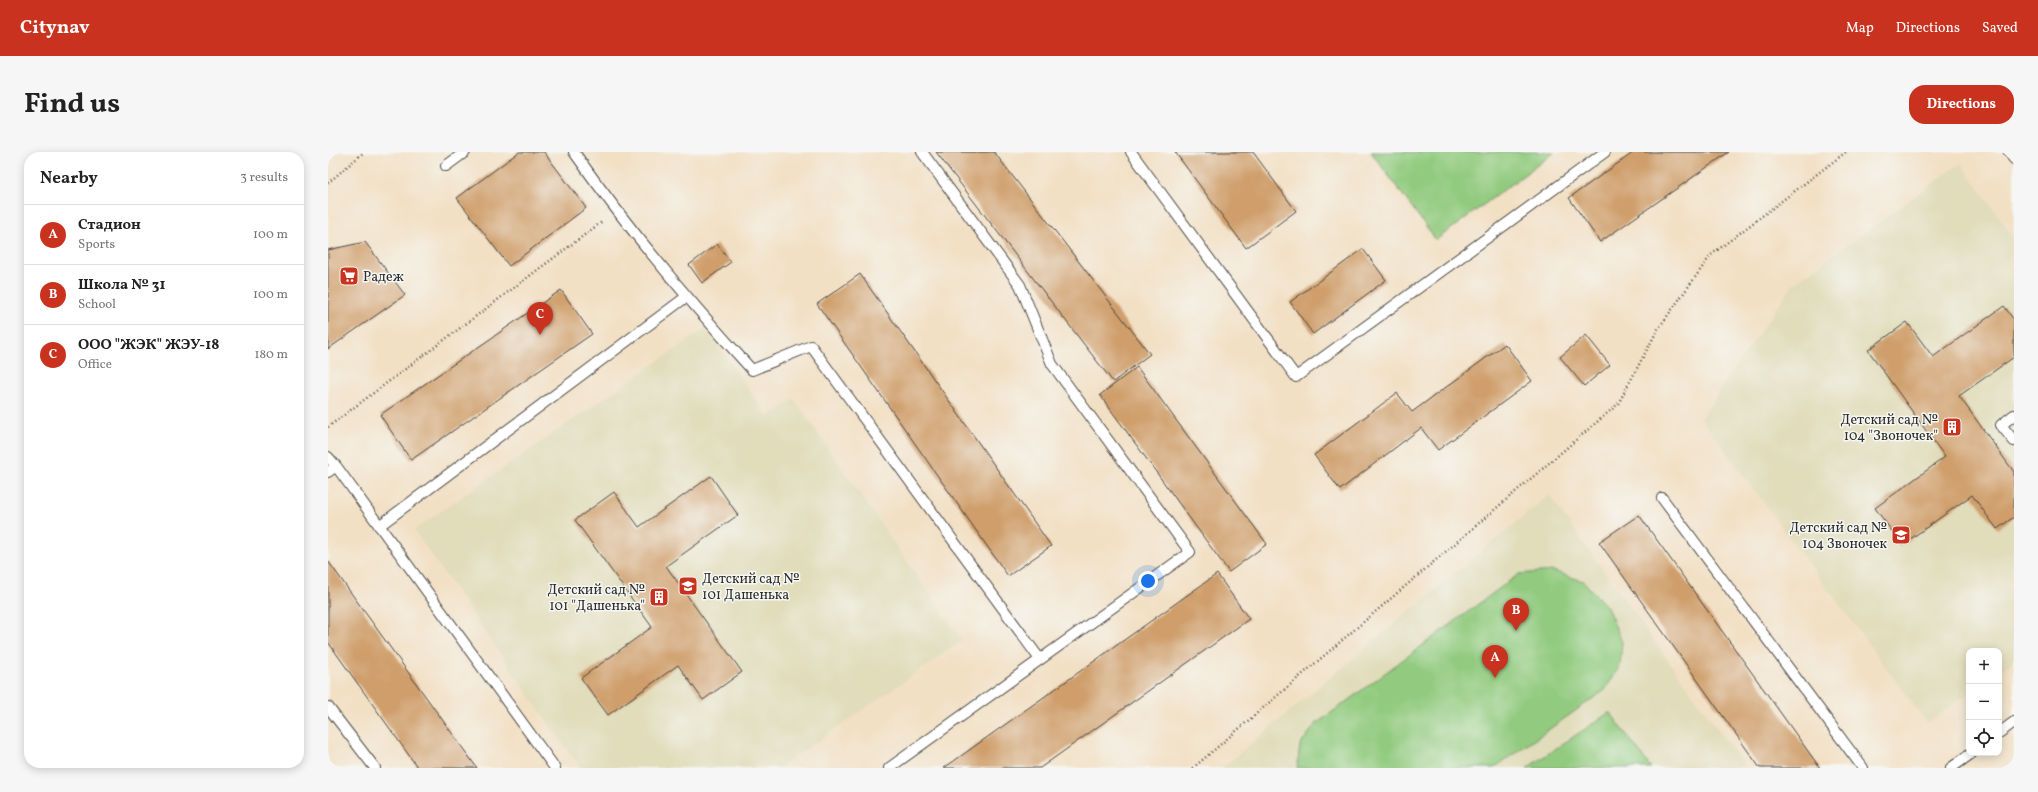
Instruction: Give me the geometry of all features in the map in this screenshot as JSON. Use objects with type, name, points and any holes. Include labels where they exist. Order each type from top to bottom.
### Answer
[{"type":"lane","points":[[446,166],[465,152]]},
{"type":"lane","points":[[574,152],[599,187],[686,297],[752,370],[811,346],[1040,658]]},
{"type":"lane","points":[[889,768],[1040,658],[1190,552],[1052,364],[1020,285],[922,152]]},
{"type":"lane","points":[[1131,152],[1296,377],[1605,152]]},
{"type":"lane","points":[[2009,152],[2014,159]]},
{"type":"lane","points":[[379,526],[686,297]]},
{"type":"lane","points":[[2014,415],[2001,425],[2014,441]]},
{"type":"lane","points":[[328,457],[332,469],[379,526],[555,768]]},
{"type":"lane","points":[[1662,498],[1863,768]]},
{"type":"lane","points":[[328,707],[375,768]]},
{"type":"lane","points":[[2002,731],[2014,722]]},
{"type":"lane","points":[[1951,768],[1968,756]]},
{"type":"path","points":[[328,183],[364,152]]},
{"type":"path","points":[[1193,768],[1618,404],[1658,329],[1711,255],[1846,152]]},
{"type":"path","points":[[328,427],[618,210]]},
{"type":"shaded area","name":"Детский сад № 104 Звоночек","points":[[1961,163],[2014,238],[2014,661],[2002,670],[2002,648],[1966,648],[1966,695],[1927,723],[1701,418],[1793,284]]},
{"type":"shaded area","name":"Детский сад № 101 Дашенька","points":[[706,328],[768,417],[794,399],[962,641],[779,768],[580,768],[414,530]]},
{"type":"shaded area","points":[[1549,495],[1746,768],[1222,768]]},
{"type":"green space","points":[[1371,152],[1555,152],[1436,240]]},
{"type":"green space","points":[[1553,571],[1583,581],[1607,607],[1622,642],[1620,666],[1605,690],[1494,768],[1297,768],[1300,745],[1316,724],[1519,574]]},
{"type":"green space","points":[[1610,712],[1651,768],[1527,768]]},
{"type":"building","points":[[519,152],[544,152],[586,208],[509,266],[457,198]]},
{"type":"building","points":[[936,152],[994,152],[1150,354],[1113,382]]},
{"type":"building","points":[[1175,152],[1253,152],[1296,211],[1246,248]]},
{"type":"building","points":[[1634,152],[1729,152],[1600,242],[1569,198]]},
{"type":"building","points":[[365,242],[405,295],[328,349],[328,250]]},
{"type":"building","points":[[717,244],[731,262],[702,283],[689,265]]},
{"type":"building","points":[[1363,249],[1386,280],[1313,334],[1290,302]]},
{"type":"building","points":[[860,274],[1051,546],[1008,576],[817,304]]},
{"type":"building","points":[[561,290],[592,334],[411,460],[380,415]]},
{"type":"building","name":"Детский сад № 104 \"Звоночек\"","points":[[2004,306],[2014,320],[2014,357],[1959,396],[2014,472],[2014,517],[1997,529],[1972,495],[1902,545],[1875,508],[1945,457],[1868,350],[1907,322],[1933,357]]},
{"type":"building","points":[[1586,335],[1610,365],[1584,386],[1560,357]]},
{"type":"building","points":[[1505,344],[1532,381],[1438,450],[1421,428],[1340,490],[1314,455],[1397,393],[1412,412]]},
{"type":"building","points":[[1137,367],[1267,544],[1229,572],[1100,395]]},
{"type":"building","name":"Детский сад № 101 \"Дашенька\"","points":[[711,476],[738,515],[666,566],[742,672],[703,700],[678,665],[608,715],[581,678],[652,627],[575,520],[614,492],[639,527]]},
{"type":"building","points":[[1639,515],[1820,768],[1760,768],[1599,542]]},
{"type":"building","points":[[328,561],[477,768],[418,768],[328,642]]},
{"type":"building","points":[[1217,574],[1249,619],[1040,768],[944,768]]},
{"type":"place","name":"Радеж","points":[[349,276]]},
{"type":"place","name":"ООО \"ЖЭК\" ЖЭУ-18","points":[[540,335]]},
{"type":"place","name":"Детский сад № 104 \"Звоночек\"","points":[[1952,427]]},
{"type":"place","name":"Детский сад № 104 Звоночек","points":[[1901,535]]},
{"type":"place","name":"Детский сад № 101 Дашенька","points":[[688,586]]},
{"type":"place","name":"Детский сад № 101 \"Дашенька\"","points":[[659,597]]},
{"type":"place","name":"Школа № 31","points":[[1516,631]]},
{"type":"place","name":"Стадион","points":[[1495,678]]}]
